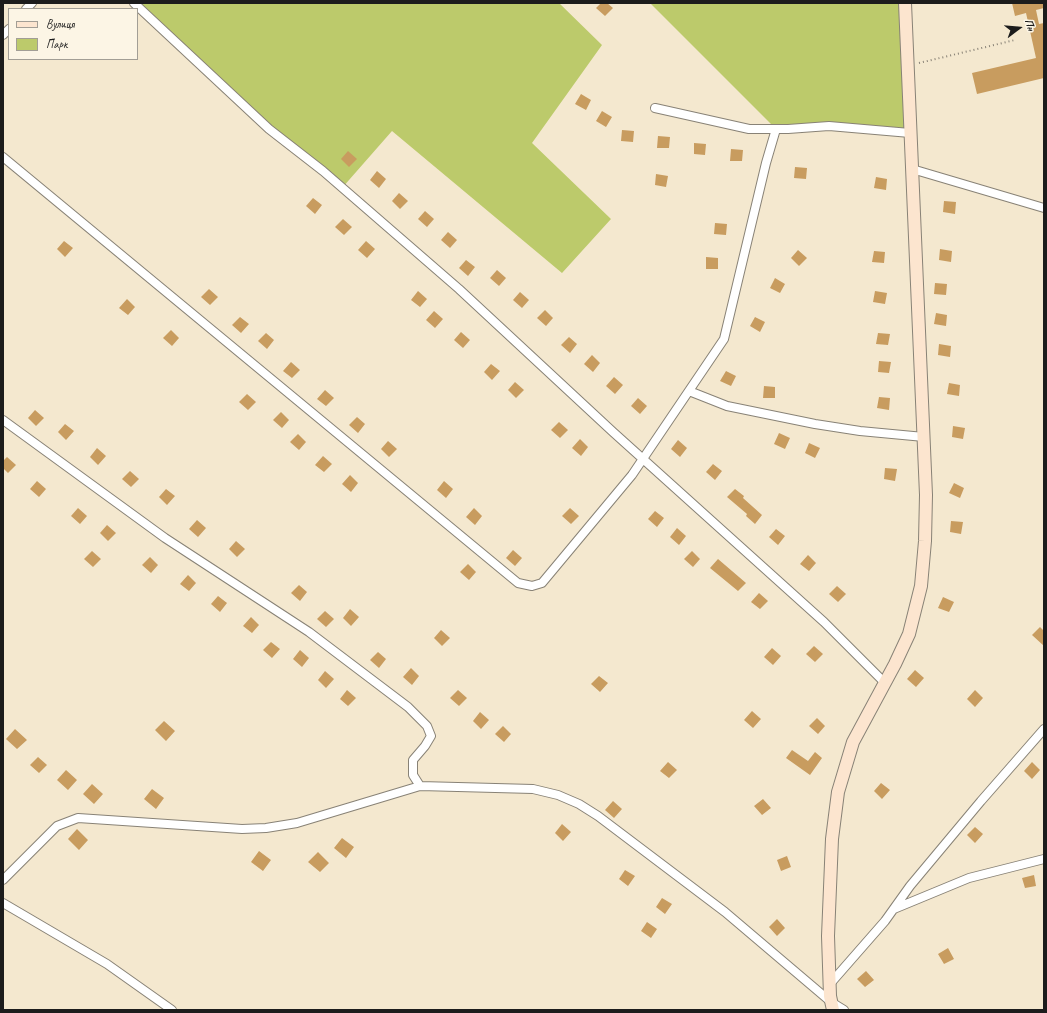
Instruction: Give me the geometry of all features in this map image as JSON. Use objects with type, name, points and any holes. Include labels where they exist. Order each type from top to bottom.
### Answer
[{"type":"street","points":[[134,3],[269,129],[323,171],[459,289],[643,459],[824,622],[885,683]]},
{"type":"street","points":[[832,1006],[829,985],[828,936],[831,862],[838,792],[853,742],[885,683],[909,634],[921,586],[925,541],[926,495],[924,437],[905,3]]},
{"type":"street","points":[[655,108],[749,129],[829,126],[910,133]]},
{"type":"street","points":[[3,157],[518,583],[532,586],[542,583],[632,475],[724,340],[766,163],[776,129]]},
{"type":"street","points":[[912,169],[1044,208]]},
{"type":"street","points":[[689,391],[727,406],[815,424],[860,431],[924,437]]},
{"type":"street","points":[[3,420],[165,538],[309,632],[408,707],[427,726],[431,736],[413,760],[412,775],[420,786]]},
{"type":"street","points":[[829,985],[894,909],[981,801],[1044,729]]},
{"type":"street","points":[[3,880],[57,826],[78,818],[242,829],[266,828],[297,823],[420,786],[533,789],[558,795],[579,804],[725,912],[832,1006],[844,1010]]},
{"type":"street","points":[[894,909],[969,878],[1044,859]]},
{"type":"street","points":[[3,903],[107,964],[172,1010]]},
{"type":"path","points":[[908,66],[1016,40]]},
{"type":"green space","points":[[134,3],[559,3],[602,45],[532,143],[611,219],[562,273],[392,131],[342,188],[269,129]]},
{"type":"green space","points":[[650,3],[905,3],[910,133],[829,126],[776,129]]},
{"type":"building","points":[[601,3],[607,3],[613,8],[605,16],[596,8]]},
{"type":"building","points":[[1012,3],[1044,3],[1044,8],[1036,10],[1039,24],[1044,23],[1044,78],[977,94],[972,73],[1036,58],[1026,13],[1015,16]]},
{"type":"building","points":[[581,94],[591,100],[586,110],[575,104]]},
{"type":"building","points":[[602,111],[612,117],[606,127],[596,121]]},
{"type":"building","points":[[622,130],[634,131],[633,142],[621,141]]},
{"type":"building","points":[[658,136],[670,137],[669,148],[657,148]]},
{"type":"building","points":[[694,143],[706,144],[705,155],[694,154]]},
{"type":"building","points":[[731,149],[743,150],[742,161],[730,161]]},
{"type":"building","points":[[348,151],[357,159],[349,167],[341,159]]},
{"type":"building","points":[[795,167],[807,168],[806,179],[794,178]]},
{"type":"building","points":[[377,171],[386,179],[379,188],[370,180]]},
{"type":"building","points":[[656,174],[668,176],[666,187],[655,185]]},
{"type":"building","points":[[876,177],[887,179],[886,190],[874,188]]},
{"type":"building","points":[[399,193],[408,201],[400,209],[392,201]]},
{"type":"building","points":[[313,198],[322,205],[315,214],[306,206]]},
{"type":"building","points":[[944,201],[956,202],[955,214],[943,212]]},
{"type":"building","points":[[425,211],[434,219],[427,227],[418,219]]},
{"type":"building","points":[[343,219],[352,227],[344,235],[335,227]]},
{"type":"building","points":[[715,223],[727,224],[726,235],[714,234]]},
{"type":"building","points":[[448,232],[457,240],[450,248],[441,240]]},
{"type":"building","points":[[64,241],[73,248],[65,257],[57,249]]},
{"type":"building","points":[[366,241],[375,249],[367,258],[358,250]]},
{"type":"building","points":[[940,249],[952,251],[951,262],[939,260]]},
{"type":"building","points":[[798,250],[807,258],[799,266],[791,258]]},
{"type":"building","points":[[874,251],[885,252],[884,263],[872,262]]},
{"type":"building","points":[[706,257],[718,258],[718,269],[706,269]]},
{"type":"building","points":[[466,260],[475,267],[468,276],[459,268]]},
{"type":"building","points":[[497,270],[506,278],[499,286],[490,278]]},
{"type":"building","points":[[775,278],[785,284],[780,293],[770,288]]},
{"type":"building","points":[[935,283],[947,284],[946,295],[934,294]]},
{"type":"building","points":[[209,289],[218,297],[210,305],[201,297]]},
{"type":"building","points":[[418,291],[427,299],[420,307],[411,300]]},
{"type":"building","points":[[875,291],[887,293],[885,304],[873,302]]},
{"type":"building","points":[[520,292],[529,300],[522,308],[513,300]]},
{"type":"building","points":[[127,299],[135,307],[128,315],[119,308]]},
{"type":"building","points":[[545,310],[553,318],[546,326],[537,318]]},
{"type":"building","points":[[434,311],[443,319],[435,328],[426,320]]},
{"type":"building","points":[[936,313],[947,315],[946,326],[934,324]]},
{"type":"building","points":[[240,317],[249,324],[241,333],[232,325]]},
{"type":"building","points":[[755,317],[765,322],[760,332],[750,326]]},
{"type":"building","points":[[171,330],[179,338],[172,346],[163,338]]},
{"type":"building","points":[[461,332],[470,340],[463,348],[454,340]]},
{"type":"building","points":[[266,333],[274,340],[267,349],[258,341]]},
{"type":"building","points":[[878,333],[890,334],[888,345],[876,344]]},
{"type":"building","points":[[569,337],[577,344],[570,353],[561,345]]},
{"type":"building","points":[[939,344],[951,346],[950,357],[938,355]]},
{"type":"building","points":[[592,355],[600,363],[593,372],[584,364]]},
{"type":"building","points":[[879,361],[891,362],[889,373],[878,372]]},
{"type":"building","points":[[291,362],[300,370],[292,378],[283,371]]},
{"type":"building","points":[[491,364],[500,371],[492,380],[484,372]]},
{"type":"building","points":[[726,371],[736,376],[731,386],[720,381]]},
{"type":"building","points":[[614,377],[623,385],[615,394],[606,386]]},
{"type":"building","points":[[515,382],[524,390],[516,398],[508,390]]},
{"type":"building","points":[[949,383],[960,385],[959,396],[947,394]]},
{"type":"building","points":[[764,386],[775,387],[775,398],[763,398]]},
{"type":"building","points":[[325,390],[334,398],[326,406],[317,399]]},
{"type":"building","points":[[247,394],[256,402],[248,410],[239,402]]},
{"type":"building","points":[[879,397],[890,398],[889,410],[877,408]]},
{"type":"building","points":[[638,398],[647,406],[640,414],[631,406]]},
{"type":"building","points":[[35,410],[44,418],[36,426],[28,418]]},
{"type":"building","points":[[281,412],[289,420],[282,428],[273,420]]},
{"type":"building","points":[[357,417],[365,424],[358,433],[349,425]]},
{"type":"building","points":[[559,422],[568,430],[560,438],[551,430]]},
{"type":"building","points":[[65,424],[74,431],[66,440],[58,432]]},
{"type":"building","points":[[953,426],[965,428],[963,439],[952,437]]},
{"type":"building","points":[[779,433],[790,438],[785,449],[774,444]]},
{"type":"building","points":[[298,434],[306,442],[299,450],[290,442]]},
{"type":"building","points":[[580,439],[588,447],[581,456],[572,448]]},
{"type":"building","points":[[678,440],[687,448],[680,457],[671,449]]},
{"type":"building","points":[[388,441],[397,449],[389,457],[381,449]]},
{"type":"building","points":[[809,443],[820,448],[815,458],[805,453]]},
{"type":"building","points":[[97,448],[106,456],[98,465],[90,457]]},
{"type":"building","points":[[323,456],[332,464],[324,472],[315,465]]},
{"type":"building","points":[[7,457],[16,465],[8,473],[3,468],[3,461]]},
{"type":"building","points":[[713,464],[722,471],[715,480],[706,472]]},
{"type":"building","points":[[885,468],[897,469],[895,481],[884,479]]},
{"type":"building","points":[[130,471],[139,479],[131,487],[122,479]]},
{"type":"building","points":[[350,475],[358,483],[351,492],[342,484]]},
{"type":"building","points":[[37,481],[46,489],[39,497],[30,489]]},
{"type":"building","points":[[444,481],[453,489],[446,498],[437,490]]},
{"type":"building","points":[[954,483],[964,488],[960,498],[949,493]]},
{"type":"building","points":[[166,489],[175,496],[167,505],[159,497]]},
{"type":"building","points":[[735,489],[744,496],[743,498],[762,515],[755,524],[746,516],[747,514],[727,497]]},
{"type":"building","points":[[78,508],[87,516],[80,524],[71,516]]},
{"type":"building","points":[[474,508],[482,516],[475,525],[466,517]]},
{"type":"building","points":[[570,508],[579,516],[571,524],[562,516]]},
{"type":"building","points":[[655,511],[664,518],[657,527],[648,519]]},
{"type":"building","points":[[197,520],[206,528],[198,537],[189,529]]},
{"type":"building","points":[[951,521],[963,522],[961,534],[950,532]]},
{"type":"building","points":[[107,525],[116,533],[108,541],[100,533]]},
{"type":"building","points":[[677,528],[686,536],[679,545],[670,537]]},
{"type":"building","points":[[776,529],[785,536],[778,545],[769,537]]},
{"type":"building","points":[[236,541],[245,549],[237,557],[229,549]]},
{"type":"building","points":[[513,550],[522,558],[515,566],[506,558]]},
{"type":"building","points":[[92,551],[101,559],[93,567],[84,559]]},
{"type":"building","points":[[692,551],[700,559],[693,567],[684,559]]},
{"type":"building","points":[[808,555],[816,563],[809,571],[800,564]]},
{"type":"building","points":[[150,557],[158,565],[151,573],[142,565]]},
{"type":"building","points":[[718,559],[746,583],[738,591],[710,568]]},
{"type":"building","points":[[468,564],[476,572],[469,580],[460,572]]},
{"type":"building","points":[[188,575],[196,583],[189,591],[180,584]]},
{"type":"building","points":[[299,585],[307,592],[300,601],[291,593]]},
{"type":"building","points":[[837,586],[846,594],[838,602],[829,594]]},
{"type":"building","points":[[759,593],[768,601],[760,609],[751,602]]},
{"type":"building","points":[[218,596],[227,603],[220,612],[211,604]]},
{"type":"building","points":[[943,597],[954,602],[949,612],[938,608]]},
{"type":"building","points":[[350,609],[359,617],[351,626],[343,618]]},
{"type":"building","points":[[325,611],[334,619],[326,627],[317,619]]},
{"type":"building","points":[[251,617],[259,625],[252,633],[243,626]]},
{"type":"building","points":[[1040,627],[1044,631],[1044,646],[1032,635]]},
{"type":"building","points":[[441,630],[450,638],[442,646],[434,638]]},
{"type":"building","points":[[271,642],[280,649],[272,658],[263,650]]},
{"type":"building","points":[[814,646],[823,654],[815,662],[806,654]]},
{"type":"building","points":[[772,648],[781,656],[773,665],[764,657]]},
{"type":"building","points":[[300,650],[309,658],[302,667],[293,659]]},
{"type":"building","points":[[378,652],[386,659],[379,668],[370,660]]},
{"type":"building","points":[[411,668],[419,676],[412,685],[403,677]]},
{"type":"building","points":[[915,670],[924,678],[916,687],[907,679]]},
{"type":"building","points":[[325,671],[334,679],[326,688],[318,680]]},
{"type":"building","points":[[599,676],[608,683],[600,692],[591,684]]},
{"type":"building","points":[[347,690],[356,698],[348,706],[340,699]]},
{"type":"building","points":[[458,690],[467,698],[459,706],[450,698]]},
{"type":"building","points":[[975,690],[983,698],[975,707],[967,699]]},
{"type":"building","points":[[752,711],[761,719],[753,728],[744,720]]},
{"type":"building","points":[[480,712],[489,720],[481,729],[473,721]]},
{"type":"building","points":[[817,718],[825,726],[818,734],[809,726]]},
{"type":"building","points":[[164,721],[175,731],[166,741],[155,730]]},
{"type":"building","points":[[503,726],[511,734],[504,742],[495,734]]},
{"type":"building","points":[[15,729],[27,740],[17,749],[6,739]]},
{"type":"building","points":[[792,750],[808,761],[815,752],[822,758],[810,775],[786,758]]},
{"type":"building","points":[[38,757],[47,765],[39,773],[30,765]]},
{"type":"building","points":[[668,762],[677,770],[669,778],[660,771]]},
{"type":"building","points":[[1032,762],[1040,770],[1032,779],[1024,771]]},
{"type":"building","points":[[66,770],[77,780],[68,790],[57,780]]},
{"type":"building","points":[[881,783],[890,790],[882,799],[874,791]]},
{"type":"building","points":[[92,784],[103,794],[94,804],[83,794]]},
{"type":"building","points":[[152,789],[164,798],[156,809],[144,799]]},
{"type":"building","points":[[763,799],[771,808],[762,815],[754,806]]},
{"type":"building","points":[[613,801],[622,809],[614,818],[605,810]]},
{"type":"building","points":[[562,824],[571,832],[563,841],[555,833]]},
{"type":"building","points":[[975,827],[983,834],[975,843],[967,835]]},
{"type":"building","points":[[77,829],[88,840],[79,850],[68,839]]},
{"type":"building","points":[[342,838],[354,847],[346,858],[334,848]]},
{"type":"building","points":[[259,851],[271,860],[263,871],[251,862]]},
{"type":"building","points":[[318,852],[329,863],[320,872],[308,862]]},
{"type":"building","points":[[787,856],[791,867],[781,871],[777,860]]},
{"type":"building","points":[[625,870],[635,876],[628,886],[619,879]]},
{"type":"building","points":[[1034,875],[1036,886],[1025,888],[1022,878]]},
{"type":"building","points":[[662,898],[672,904],[665,914],[656,907]]},
{"type":"building","points":[[777,919],[785,928],[777,936],[769,927]]},
{"type":"building","points":[[647,922],[657,929],[651,938],[641,931]]},
{"type":"building","points":[[948,948],[954,959],[944,964],[938,954]]},
{"type":"building","points":[[866,971],[874,980],[865,987],[857,979]]}]
